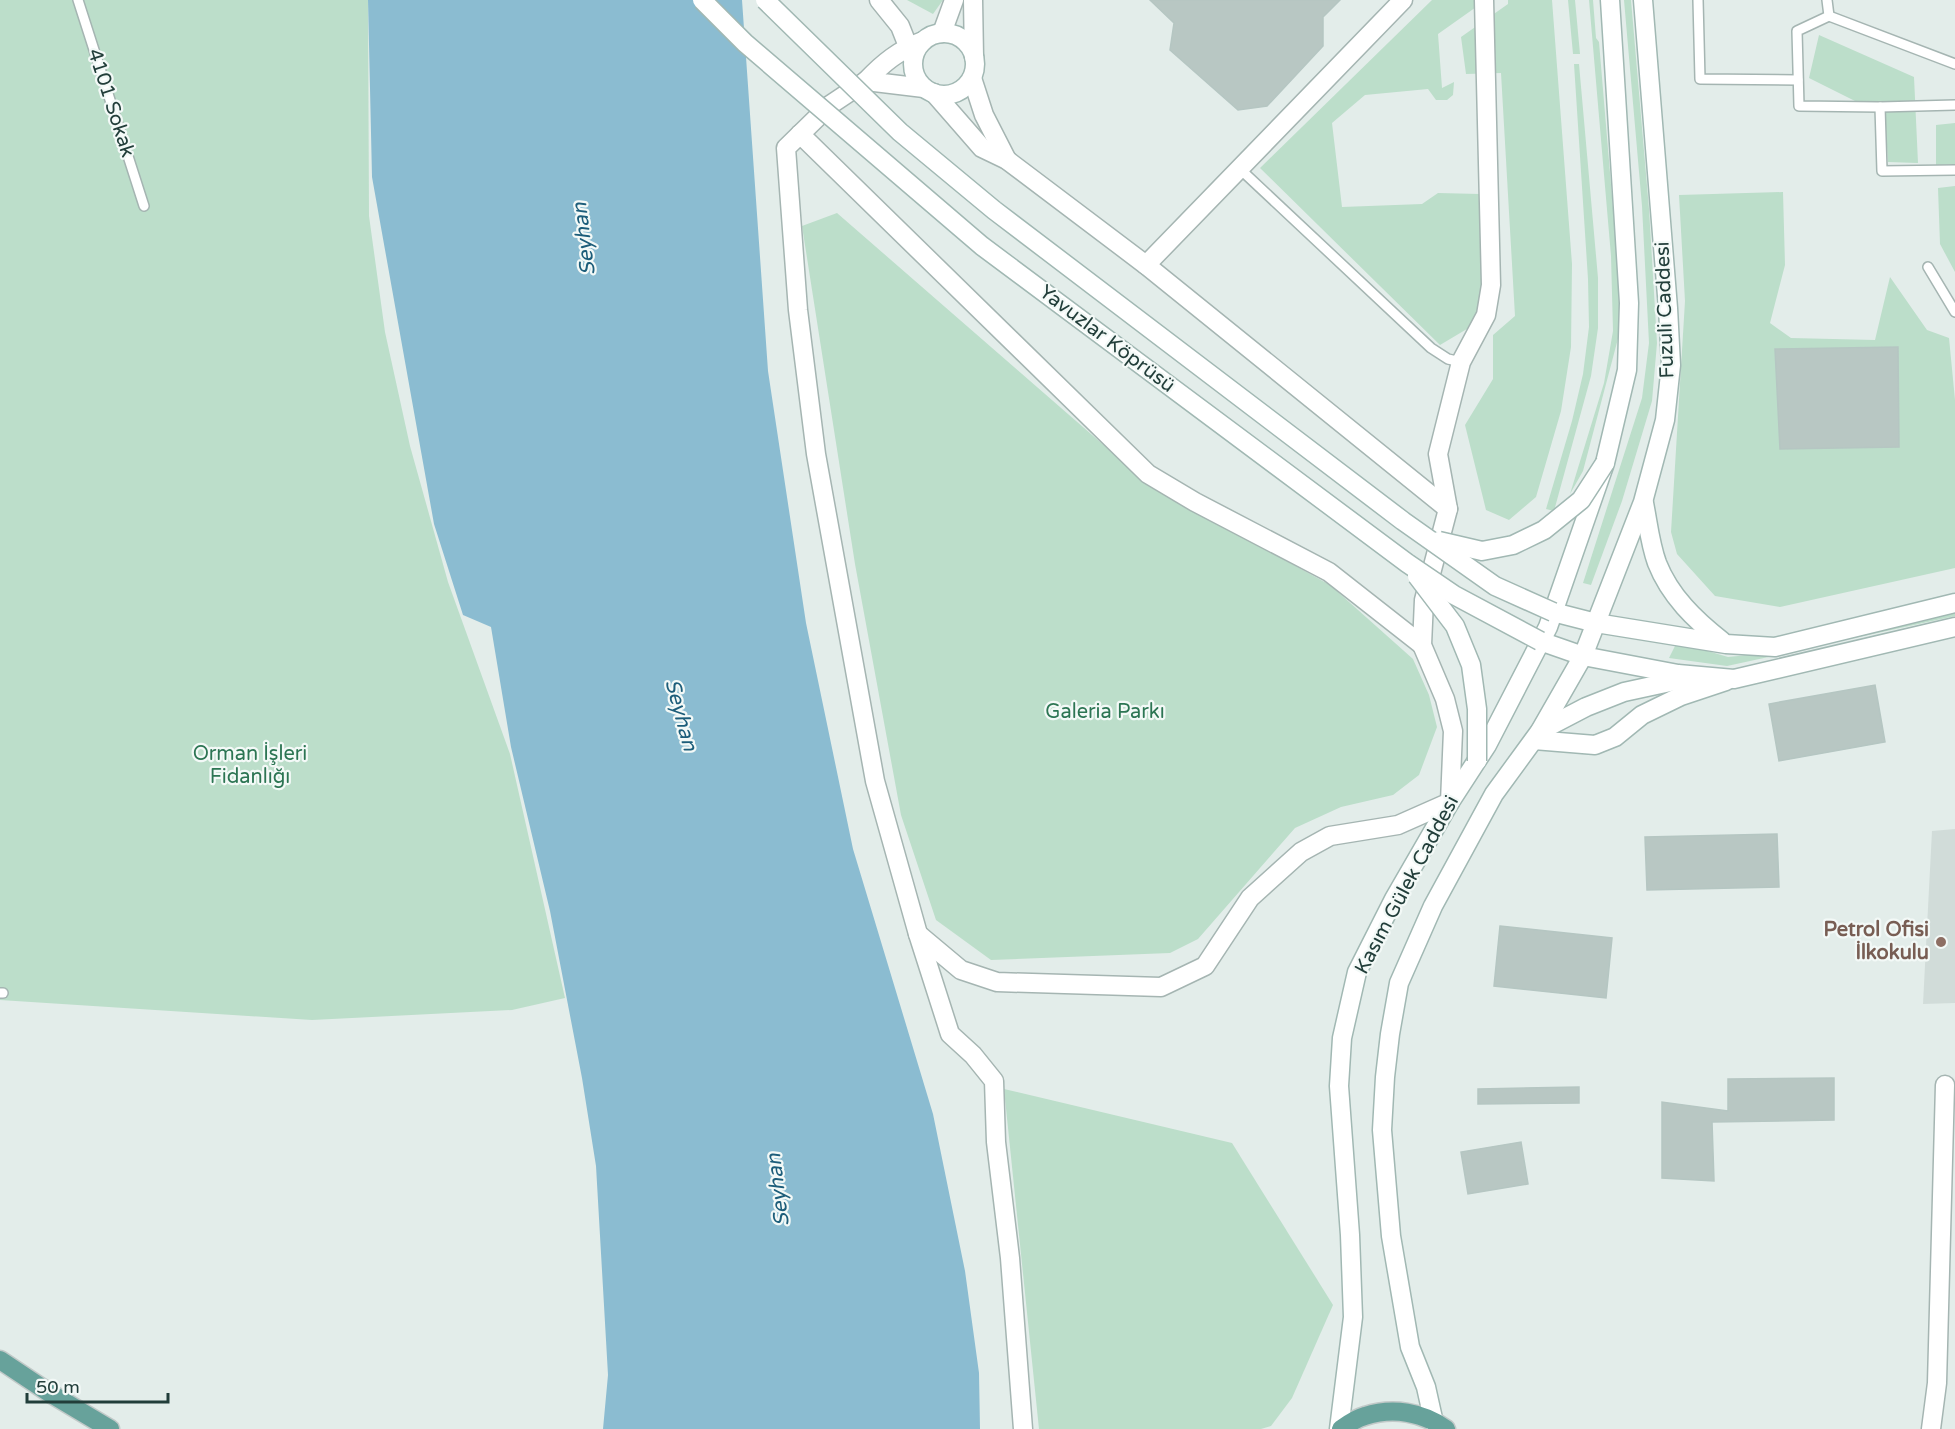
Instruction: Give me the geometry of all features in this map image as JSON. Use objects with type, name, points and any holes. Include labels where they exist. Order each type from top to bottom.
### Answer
[{"type":"main road","name":"Yavuzlar Köprüsü","points":[[702,0],[745,43],[982,246],[1407,563],[1454,595],[1547,626]]},
{"type":"main road","name":"Yavuzlar Köprüsü","points":[[765,0],[900,132],[994,210],[1547,626]]},
{"type":"main road","points":[[879,0],[915,49],[914,70],[917,80],[982,148],[1007,160],[1146,265],[1449,509]]},
{"type":"main road","points":[[942,33],[954,0]]},
{"type":"main road","points":[[866,81],[945,95],[956,93],[965,87],[972,78],[975,68],[973,0]]},
{"type":"main road","points":[[1146,265],[1403,0]]},
{"type":"main road","points":[[918,934],[962,970],[997,982],[1161,987],[1205,966],[1251,898],[1301,852],[1330,836],[1398,825],[1450,802],[1453,731],[1445,699],[1422,645],[1424,600],[1449,509],[1438,454],[1461,362],[1486,315],[1491,285],[1484,0]]},
{"type":"main road","name":"Fuzuli Caddesi","points":[[1547,626],[1605,463],[1627,370],[1629,303],[1610,0]]},
{"type":"main road","name":"Fuzuli Caddesi","points":[[1586,650],[1644,502],[1665,420],[1671,365],[1642,0]]},
{"type":"main road","points":[[974,57],[970,46],[962,39],[952,34],[942,33],[932,36],[915,49],[886,61],[866,81],[830,105],[786,148],[798,310],[816,454],[875,781],[918,934],[950,1034],[973,1055],[994,1081],[996,1142],[1010,1258],[1023,1429]]},
{"type":"main road","points":[[972,78],[984,115],[1007,160]]},
{"type":"main road","points":[[800,134],[1148,474],[1195,502],[1329,572],[1422,645]]},
{"type":"main road","points":[[1426,537],[1453,546],[1482,551],[1514,545],[1544,530],[1581,500],[1605,463]]},
{"type":"main road","points":[[1644,502],[1657,562],[1667,583],[1683,606],[1704,627],[1726,644]]},
{"type":"main road","points":[[1407,563],[1455,626],[1471,665],[1477,709],[1477,761]]},
{"type":"main road","points":[[1547,626],[1596,623],[1726,644],[1775,647],[1955,603]]},
{"type":"main road","points":[[1547,626],[1586,650],[1678,674],[1734,679]]},
{"type":"main road","name":"Kasım Gülek Caddesi","points":[[1340,1429],[1353,1317],[1350,1235],[1339,1086],[1342,1038],[1358,972],[1394,900],[1450,802],[1477,761],[1523,678],[1547,626]]},
{"type":"main road","points":[[1537,735],[1595,745],[1615,736],[1642,715],[1681,696],[1734,679],[1955,627]]},
{"type":"main road","name":"Kasım Gülek Caddesi","points":[[1440,1426],[1410,1347],[1391,1236],[1382,1130],[1384,1077],[1400,983],[1433,906],[1477,823],[1494,794],[1537,735],[1586,650]]},
{"type":"main road","points":[[1537,735],[1586,707],[1624,692],[1699,676]]},
{"type":"main road","points":[[1931,1429],[1946,1383],[1949,1149],[1946,1085]]},
{"type":"main road","points":[[0,1360],[110,1429]]},
{"type":"main road","points":[[1340,1429],[1364,1416],[1389,1411],[1418,1414],[1440,1426]]},
{"type":"lane","name":"4101 Sokak","points":[[78,0],[144,206]]},
{"type":"lane","points":[[1698,0],[1700,79],[1798,80]]},
{"type":"lane","points":[[1827,0],[1828,16]]},
{"type":"lane","points":[[1955,64],[1828,16],[1797,31],[1799,106],[1955,105]]},
{"type":"lane","points":[[1880,107],[1882,171],[1955,170]]},
{"type":"lane","points":[[1239,168],[1431,348],[1448,359],[1461,362]]},
{"type":"lane","points":[[1928,267],[1955,312]]},
{"type":"shaded area","name":"Petrol Ofisi İlkokulu","points":[[1955,829],[1955,1003],[1923,1004],[1932,831]]},
{"type":"green space","name":"Orman İşleri Fidanlığı","points":[[0,0],[368,0],[369,216],[385,332],[410,446],[448,582],[510,754],[565,998],[512,1010],[312,1020],[0,1000]]},
{"type":"green space","points":[[907,0],[943,0],[933,14]]},
{"type":"green space","points":[[1432,0],[1478,0],[1479,5],[1438,34],[1442,88],[1454,82],[1453,95],[1447,100],[1436,100],[1428,89],[1365,95],[1332,123],[1342,207],[1422,204],[1438,193],[1480,194],[1482,320],[1440,345],[1260,168]]},
{"type":"green space","points":[[1508,0],[1552,0],[1572,264],[1571,347],[1561,411],[1536,497],[1509,520],[1486,510],[1465,425],[1493,379],[1493,335],[1515,316],[1501,73],[1466,74],[1461,37],[1508,4]]},
{"type":"green space","points":[[1568,0],[1575,0],[1580,54],[1573,54]]},
{"type":"green space","points":[[1589,0],[1593,0],[1596,38],[1599,42],[1617,256],[1620,331],[1583,471],[1570,494],[1604,383],[1613,331],[1611,256]]},
{"type":"green space","points":[[1624,0],[1631,0],[1649,209],[1657,343],[1652,401],[1622,501],[1591,585],[1583,583],[1642,398],[1649,343],[1642,206]]},
{"type":"green space","points":[[1819,35],[1914,77],[1918,163],[1888,162],[1885,116],[1809,78]]},
{"type":"green space","points":[[1574,64],[1579,64],[1598,278],[1598,328],[1591,376],[1554,511],[1546,509],[1572,421],[1583,374],[1589,327]]},
{"type":"green space","points":[[1955,123],[1955,164],[1936,165],[1936,125]]},
{"type":"green space","points":[[1955,186],[1955,272],[1940,244],[1938,188]]},
{"type":"green space","points":[[1783,192],[1785,265],[1770,323],[1791,338],[1875,340],[1890,277],[1927,330],[1949,338],[1955,400],[1955,568],[1780,607],[1715,596],[1677,554],[1671,532],[1685,301],[1679,195]]},
{"type":"green space","name":"Galeria Parkı","points":[[837,213],[1153,488],[1330,585],[1413,659],[1429,695],[1437,727],[1419,775],[1393,795],[1341,807],[1295,828],[1198,939],[1170,953],[991,960],[936,920],[901,815],[855,564],[802,226]]},
{"type":"green space","points":[[1955,612],[1955,616],[1727,666],[1669,658],[1677,642],[1728,657],[1768,653]]},
{"type":"green space","points":[[1004,1089],[1232,1143],[1333,1305],[1292,1398],[1271,1426],[1261,1429],[1039,1429]]},
{"type":"water","name":"Seyhan","points":[[368,0],[742,0],[768,371],[806,623],[853,849],[933,1114],[965,1271],[979,1373],[980,1429],[603,1429],[608,1375],[596,1166],[582,1078],[550,911],[511,747],[491,627],[463,615],[434,524],[372,177]]},
{"type":"building","points":[[1150,0],[1340,0],[1323,17],[1323,46],[1267,106],[1238,110],[1170,50],[1174,23]]},
{"type":"building","points":[[1898,347],[1899,447],[1780,449],[1775,349]]},
{"type":"building","points":[[1875,685],[1885,742],[1779,761],[1769,704]]},
{"type":"building","points":[[1777,834],[1779,887],[1647,890],[1645,837]]},
{"type":"building","points":[[1500,926],[1612,938],[1606,998],[1494,986]]},
{"type":"building","points":[[1834,1078],[1834,1120],[1712,1122],[1714,1181],[1662,1178],[1662,1102],[1728,1111],[1728,1079]]},
{"type":"building","points":[[1579,1087],[1579,1103],[1478,1104],[1478,1089]]},
{"type":"building","points":[[1521,1142],[1528,1184],[1468,1194],[1461,1152]]},
{"type":"place","name":"Petrol Ofisi İlkokulu","points":[[1941,942]]}]
